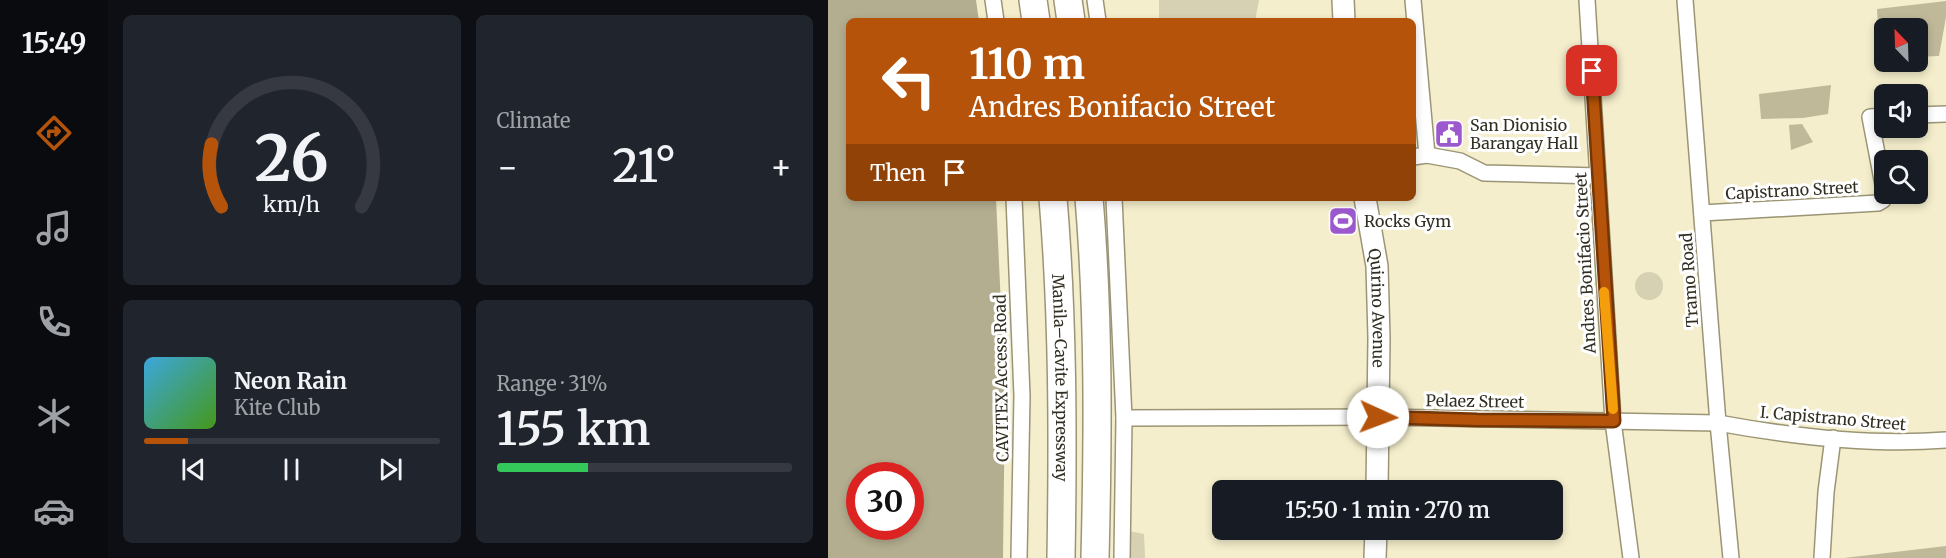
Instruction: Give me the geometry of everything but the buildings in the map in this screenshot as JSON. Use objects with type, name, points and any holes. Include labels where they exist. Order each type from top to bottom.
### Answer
[{"type":"highway","points":[[1033,0],[1036,18]]},
{"type":"highway","points":[[1068,0],[1071,18]]},
{"type":"highway","name":"Manila–Cavite Expressway","points":[[1053,201],[1061,316],[1063,406],[1061,558]]},
{"type":"highway","points":[[1089,201],[1096,314],[1095,558]]},
{"type":"main road","points":[[1343,0],[1344,18]]},
{"type":"main road","name":"Quirino Avenue","points":[[1366,201],[1377,266],[1379,338],[1377,480]]},
{"type":"main road","points":[[1375,558],[1376,540]]},
{"type":"street","points":[[993,0],[996,18]]},
{"type":"street","points":[[1095,0],[1098,18]]},
{"type":"street","points":[[1413,0],[1414,18]]},
{"type":"street","name":"Andres Bonifacio Street","points":[[1587,0],[1614,421],[1631,558]]},
{"type":"street","name":"Tramo Road","points":[[1685,0],[1718,423],[1731,558]]},
{"type":"street","points":[[1416,67],[1420,156],[1460,161],[1484,173],[1598,176]]},
{"type":"street","points":[[1928,115],[1946,114]]},
{"type":"street","points":[[1874,117],[1870,117],[1876,150]]},
{"type":"street","name":"CAVITEX Access Road","points":[[1014,201],[1022,396],[1019,558]]},
{"type":"street","points":[[1114,201],[1124,418],[1122,558]]},
{"type":"street","name":"Capistrano Street","points":[[1702,213],[1874,203]]},
{"type":"street","name":"Pelaez Street","points":[[1124,418],[1378,417],[1718,423]]},
{"type":"street","name":"I. Capistrano Street","points":[[1718,423],[1752,430],[1833,438],[1912,443],[1946,440]]},
{"type":"street","points":[[1822,558],[1826,492],[1833,438]]},
{"type":"shaded area","points":[[828,0],[976,0],[979,18],[846,18],[846,201],[996,201],[1005,393],[1003,558],[828,558]]},
{"type":"shaded area","points":[[1159,0],[1259,0],[1256,18],[1159,18]]},
{"type":"shaded area","points":[[1946,1],[1946,17],[1939,56],[1928,56],[1928,18],[1878,18],[1877,9]]},
{"type":"shaded area","points":[[1831,85],[1828,114],[1803,118],[1761,119],[1759,94]]},
{"type":"shaded area","points":[[1802,124],[1813,142],[1791,150],[1789,125]]},
{"type":"shaded area","points":[[1649,272],[1659,276],[1663,286],[1659,296],[1649,300],[1639,296],[1635,286],[1639,276]]},
{"type":"shaded area","points":[[1124,530],[1144,534],[1145,558],[1125,558]]},
{"type":"shaded area","points":[[1946,546],[1946,558],[1844,558]]},
{"type":"slow traffic","points":[[1604,292],[1613,409]]},
{"type":"place","name":"San Dionisio Barangay Hall","points":[[1449,134]]},
{"type":"place","name":"Rocks Gym","points":[[1343,221]]},
{"type":"route","points":[[1378,417],[1614,421],[1592,71]]}]
